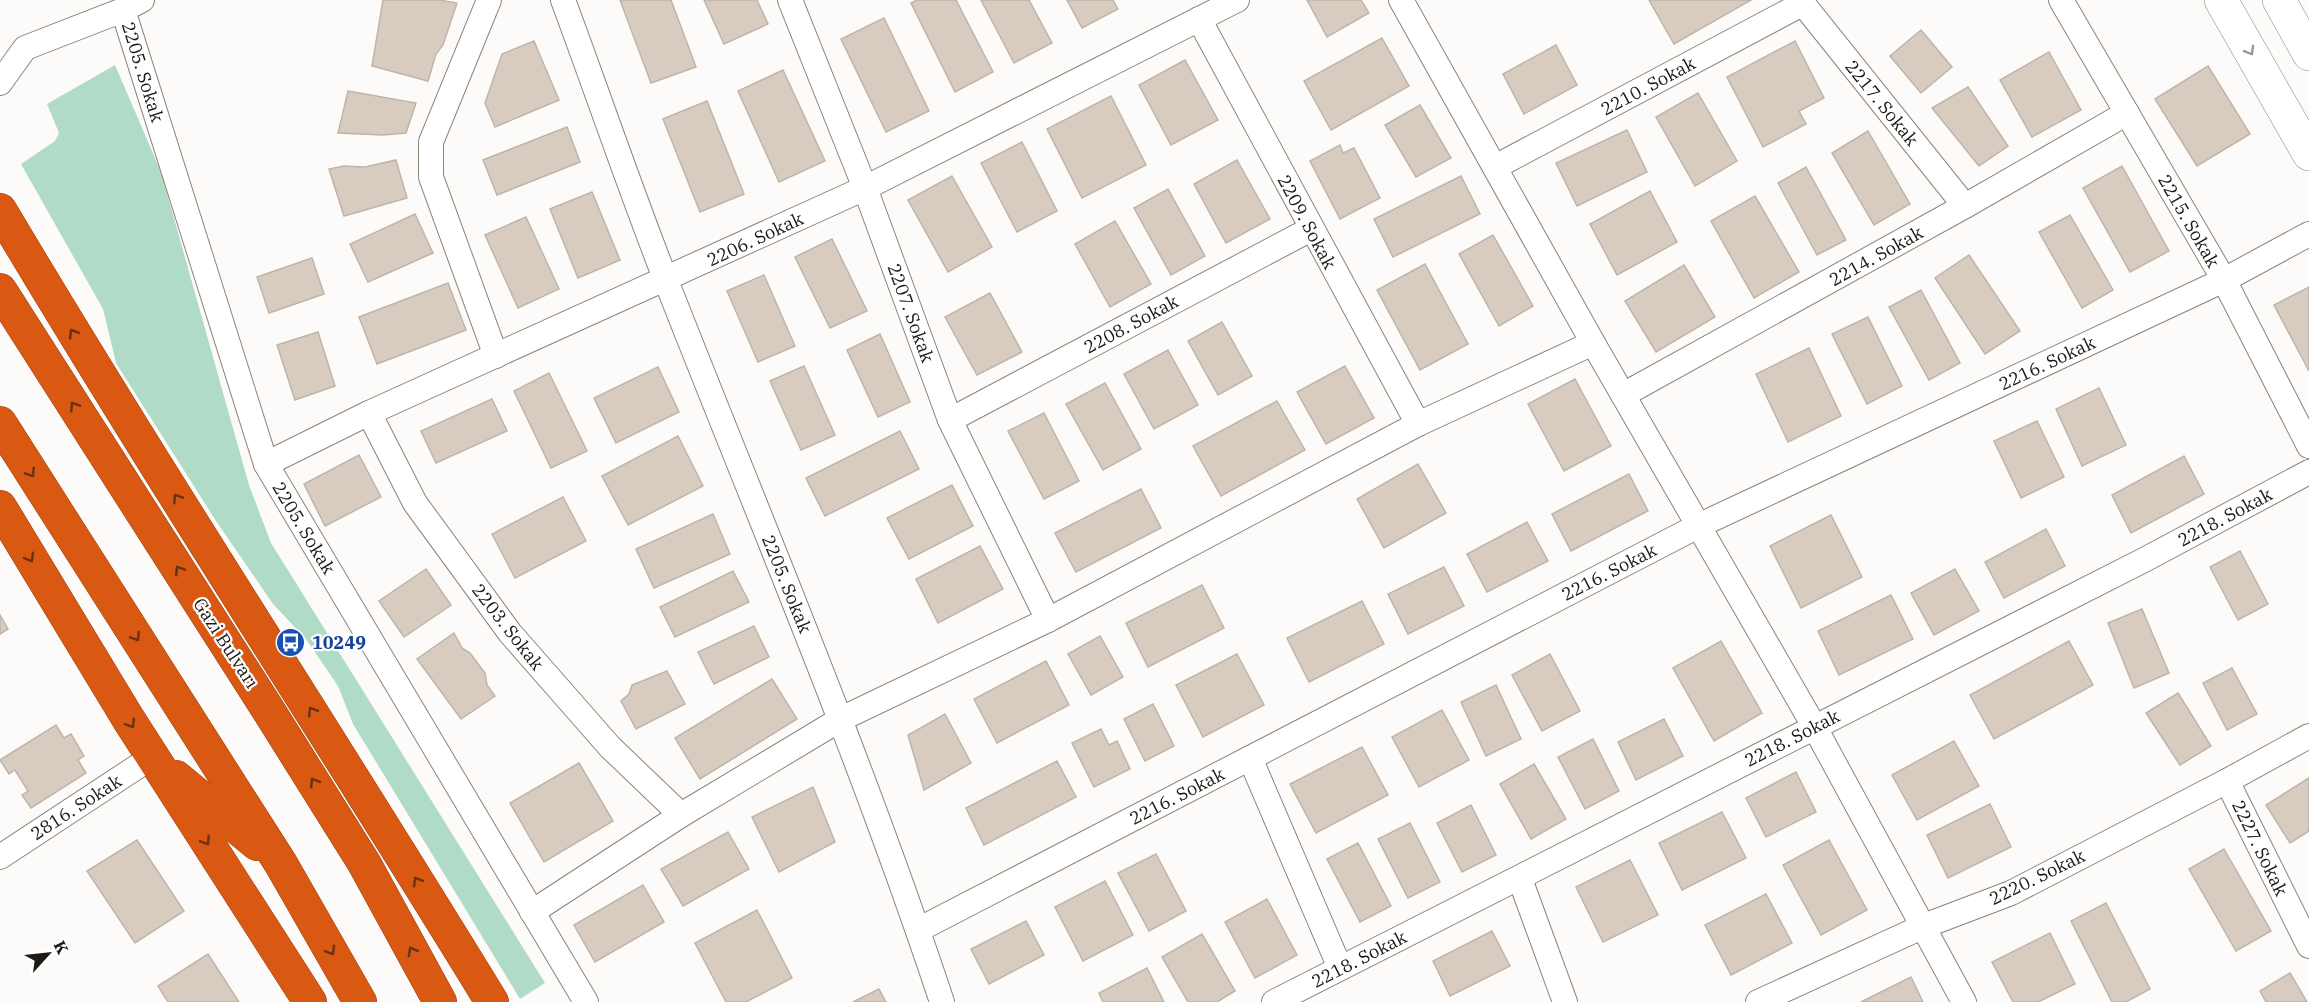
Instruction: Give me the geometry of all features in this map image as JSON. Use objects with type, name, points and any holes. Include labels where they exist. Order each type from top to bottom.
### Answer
[{"type":"highway","points":[[0,210],[103,382],[492,1002]]},
{"type":"highway","name":"Gazi Bulvarı","points":[[0,290],[364,862],[440,1002]]},
{"type":"highway","points":[[0,423],[281,864],[360,1002]]},
{"type":"highway","points":[[0,507],[152,757],[310,1002]]},
{"type":"highway","points":[[231,583],[267,708],[365,797]]},
{"type":"highway","points":[[152,757],[281,864],[320,1002]]},
{"type":"main road","points":[[2221,0],[2309,154]]},
{"type":"main road","points":[[2279,0],[2309,54]]},
{"type":"street","points":[[489,0],[431,142],[431,177],[496,356]]},
{"type":"street","name":"2205. Sokak","points":[[563,0],[666,280],[841,719],[942,1002]]},
{"type":"street","name":"2207. Sokak","points":[[790,0],[866,188],[950,420],[1048,620]]},
{"type":"street","name":"2206. Sokak","points":[[266,464],[369,413],[866,188],[1237,0]]},
{"type":"street","points":[[1401,0],[1593,343],[1814,726],[1964,1002]]},
{"type":"street","name":"2215. Sokak","points":[[2061,0],[2224,280],[2309,446]]},
{"type":"street","name":"2210. Sokak","points":[[1495,167],[1801,2]]},
{"type":"street","name":"2217. Sokak","points":[[1801,2],[1965,206]]},
{"type":"street","points":[[0,49],[26,48],[132,5]]},
{"type":"street","name":"2205. Sokak","points":[[132,5],[266,464],[532,912],[578,999]]},
{"type":"street","name":"2209. Sokak","points":[[1199,19],[1418,424]]},
{"type":"street","points":[[0,83],[26,48]]},
{"type":"street","name":"2214. Sokak","points":[[1623,395],[1965,206],[2127,113]]},
{"type":"street","name":"2208. Sokak","points":[[950,420],[1311,229]]},
{"type":"street","name":"2216. Sokak","points":[[918,930],[1698,526],[2224,280],[2309,234]]},
{"type":"street","points":[[532,912],[681,815],[841,719],[1048,620],[1418,424],[1593,343]]},
{"type":"street","name":"2203. Sokak","points":[[369,413],[415,502],[510,633],[610,747],[681,815]]},
{"type":"street","name":"2218. Sokak","points":[[1274,1002],[2144,560],[2309,472]]},
{"type":"street","name":"2220. Sokak","points":[[1758,1002],[1924,926],[2011,893],[2309,736]]},
{"type":"street","name":"2816. Sokak","points":[[0,857],[152,757]]},
{"type":"street","points":[[1250,758],[1340,968]]},
{"type":"street","name":"2227. Sokak","points":[[2227,781],[2309,946]]},
{"type":"street","points":[[1520,879],[1565,1002]]},
{"type":"green space","points":[[115,65],[161,172],[249,485],[271,543],[545,983],[520,999],[353,724],[338,686],[306,639],[273,604],[216,521],[116,363],[103,309],[21,164],[55,141],[59,133],[47,104]]},
{"type":"building","points":[[383,0],[439,0],[457,3],[443,45],[436,54],[428,81],[372,66]]},
{"type":"building","points":[[620,0],[671,0],[696,67],[651,83]]},
{"type":"building","points":[[704,0],[757,0],[768,24],[724,44]]},
{"type":"building","points":[[917,0],[956,0],[993,72],[955,92],[911,3]]},
{"type":"building","points":[[981,0],[1029,0],[1052,43],[1014,63]]},
{"type":"building","points":[[1067,0],[1113,0],[1118,9],[1082,28]]},
{"type":"building","points":[[1307,0],[1361,0],[1369,13],[1327,37]]},
{"type":"building","points":[[1649,0],[1751,0],[1674,44]]},
{"type":"building","points":[[884,18],[929,111],[886,132],[841,39]]},
{"type":"building","points":[[1921,30],[1952,67],[1921,93],[1890,56]]},
{"type":"building","points":[[1382,38],[1409,86],[1331,130],[1304,81]]},
{"type":"building","points":[[534,41],[559,100],[495,127],[485,103],[502,54]]},
{"type":"building","points":[[1795,41],[1824,98],[1799,111],[1806,124],[1763,147],[1727,77]]},
{"type":"building","points":[[1556,45],[1577,85],[1524,114],[1503,74]]},
{"type":"building","points":[[2049,52],[2081,110],[2032,137],[2000,80]]},
{"type":"building","points":[[1185,60],[1218,120],[1171,145],[1139,85]]},
{"type":"building","points":[[2208,66],[2250,134],[2197,166],[2155,99]]},
{"type":"building","points":[[783,70],[825,161],[779,182],[738,91]]},
{"type":"building","points":[[1968,87],[2008,146],[1979,166],[1932,108]]},
{"type":"building","points":[[348,91],[416,103],[406,133],[383,135],[338,133]]},
{"type":"building","points":[[1698,93],[1737,161],[1695,186],[1656,117]]},
{"type":"building","points":[[1111,96],[1146,165],[1082,198],[1047,129]]},
{"type":"building","points":[[707,101],[744,194],[700,212],[663,119]]},
{"type":"building","points":[[1420,105],[1451,158],[1416,177],[1385,125]]},
{"type":"building","points":[[567,127],[580,162],[497,195],[483,160]]},
{"type":"building","points":[[1627,130],[1647,172],[1577,206],[1556,163]]},
{"type":"building","points":[[1868,131],[1910,204],[1874,225],[1832,153]]},
{"type":"building","points":[[1022,142],[1057,211],[1017,232],[981,163]]},
{"type":"building","points":[[1340,145],[1343,153],[1354,148],[1380,198],[1340,219],[1310,161]]},
{"type":"building","points":[[396,160],[407,198],[344,216],[329,169],[344,166],[365,167]]},
{"type":"building","points":[[1237,160],[1270,219],[1226,243],[1194,184]]},
{"type":"building","points":[[2122,166],[2169,251],[2130,272],[2083,188]]},
{"type":"building","points":[[1806,167],[1846,240],[1817,255],[1778,183]]},
{"type":"building","points":[[952,176],[992,247],[948,272],[908,200]]},
{"type":"building","points":[[1461,176],[1480,214],[1393,257],[1374,219]]},
{"type":"building","points":[[1168,189],[1205,256],[1171,275],[1134,208]]},
{"type":"building","points":[[1650,191],[1677,242],[1617,275],[1590,224]]},
{"type":"building","points":[[592,192],[620,260],[578,278],[550,209]]},
{"type":"building","points":[[1755,196],[1799,272],[1754,298],[1711,221]]},
{"type":"building","points":[[415,214],[433,253],[368,282],[350,244]]},
{"type":"building","points":[[2070,215],[2113,290],[2082,308],[2039,232]]},
{"type":"building","points":[[526,217],[559,289],[518,308],[485,235]]},
{"type":"building","points":[[1115,221],[1151,284],[1110,307],[1075,244]]},
{"type":"building","points":[[1493,235],[1533,306],[1499,326],[1459,254]]},
{"type":"building","points":[[832,239],[867,311],[830,328],[795,257]]},
{"type":"building","points":[[1969,255],[2020,331],[1985,354],[1935,278]]},
{"type":"building","points":[[312,258],[324,294],[269,313],[257,277]]},
{"type":"building","points":[[1425,264],[1468,344],[1420,370],[1377,290]]},
{"type":"building","points":[[1684,265],[1715,317],[1656,352],[1625,301]]},
{"type":"building","points":[[764,275],[795,346],[758,362],[727,291]]},
{"type":"building","points":[[448,283],[466,330],[377,364],[359,317]]},
{"type":"building","points":[[2309,287],[2309,371],[2274,305]]},
{"type":"building","points":[[1921,290],[1960,363],[1929,380],[1889,307]]},
{"type":"building","points":[[990,293],[1022,352],[977,375],[945,317]]},
{"type":"building","points":[[1868,317],[1902,386],[1867,404],[1832,334]]},
{"type":"building","points":[[1222,322],[1252,376],[1218,395],[1188,341]]},
{"type":"building","points":[[318,332],[335,386],[295,400],[277,345]]},
{"type":"building","points":[[880,334],[910,402],[878,417],[847,350]]},
{"type":"building","points":[[1809,348],[1841,416],[1788,442],[1756,374]]},
{"type":"building","points":[[1168,350],[1198,405],[1154,429],[1124,374]]},
{"type":"building","points":[[804,366],[835,435],[801,450],[770,381]]},
{"type":"building","points":[[1345,366],[1374,418],[1326,444],[1297,392]]},
{"type":"building","points":[[658,367],[679,412],[616,443],[594,398]]},
{"type":"building","points":[[549,373],[587,451],[551,468],[514,391]]},
{"type":"building","points":[[1575,379],[1611,446],[1564,471],[1528,404]]},
{"type":"building","points":[[1105,383],[1141,449],[1103,470],[1066,404]]},
{"type":"building","points":[[2099,388],[2126,445],[2082,466],[2056,409]]},
{"type":"building","points":[[492,399],[507,431],[436,463],[421,431]]},
{"type":"building","points":[[1277,401],[1305,450],[1221,496],[1193,446]]},
{"type":"building","points":[[1044,413],[1079,481],[1044,499],[1008,431]]},
{"type":"building","points":[[2037,421],[2064,477],[2021,498],[1994,441]]},
{"type":"building","points":[[900,431],[919,469],[825,516],[806,478]]},
{"type":"building","points":[[678,436],[703,486],[628,525],[602,476]]},
{"type":"building","points":[[359,455],[381,497],[325,526],[304,484]]},
{"type":"building","points":[[2184,456],[2204,494],[2131,533],[2112,495]]},
{"type":"building","points":[[1418,464],[1446,513],[1384,548],[1357,499]]},
{"type":"building","points":[[1629,474],[1648,511],[1571,551],[1552,514]]},
{"type":"building","points":[[952,485],[973,526],[909,559],[887,518]]},
{"type":"building","points":[[1141,489],[1161,528],[1076,572],[1055,533]]},
{"type":"building","points":[[563,497],[586,541],[515,578],[492,534]]},
{"type":"building","points":[[713,514],[730,554],[654,588],[636,549]]},
{"type":"building","points":[[1831,515],[1862,577],[1801,608],[1770,546]]},
{"type":"building","points":[[1527,522],[1548,561],[1487,592],[1467,554]]},
{"type":"building","points":[[2046,529],[2065,566],[2004,598],[1985,562]]},
{"type":"building","points":[[980,546],[1003,589],[938,623],[916,579]]},
{"type":"building","points":[[2240,551],[2268,604],[2238,620],[2210,567]]},
{"type":"building","points":[[1444,567],[1464,606],[1408,634],[1388,594]]},
{"type":"building","points":[[426,569],[451,605],[404,637],[379,601]]},
{"type":"building","points":[[1955,569],[1979,611],[1934,635],[1911,593]]},
{"type":"building","points":[[733,571],[749,602],[675,637],[660,607]]},
{"type":"building","points":[[1202,585],[1224,628],[1148,667],[1126,623]]},
{"type":"building","points":[[1891,595],[1913,639],[1839,675],[1818,631]]},
{"type":"building","points":[[1362,601],[1384,644],[1309,682],[1287,638]]},
{"type":"building","points":[[2142,609],[2169,673],[2134,688],[2108,623]]},
{"type":"building","points":[[0,615],[8,629],[0,634]]},
{"type":"building","points":[[754,626],[769,657],[714,684],[698,652]]},
{"type":"building","points":[[454,633],[462,648],[470,653],[485,673],[487,685],[495,696],[461,719],[417,659]]},
{"type":"building","points":[[1100,636],[1123,677],[1091,695],[1068,654]]},
{"type":"building","points":[[1721,641],[1762,713],[1714,741],[1673,668]]},
{"type":"building","points":[[2069,641],[2093,685],[1994,739],[1970,695]]},
{"type":"building","points":[[1237,654],[1264,705],[1203,737],[1176,685]]},
{"type":"building","points":[[1550,654],[1580,711],[1542,731],[1512,675]]},
{"type":"building","points":[[1046,661],[1069,705],[997,743],[974,699]]},
{"type":"building","points":[[2232,668],[2257,714],[2227,730],[2203,683]]},
{"type":"building","points":[[667,671],[685,704],[636,729],[621,701],[629,694],[632,685]]},
{"type":"building","points":[[772,679],[797,719],[700,779],[675,738]]},
{"type":"building","points":[[1496,685],[1521,739],[1486,756],[1461,702]]},
{"type":"building","points":[[2178,693],[2211,746],[2180,765],[2146,713]]},
{"type":"building","points":[[1153,704],[1174,746],[1145,761],[1124,719]]},
{"type":"building","points":[[1442,710],[1469,760],[1419,787],[1392,737]]},
{"type":"building","points":[[945,714],[971,763],[924,790],[908,735]]},
{"type":"building","points":[[1664,719],[1683,756],[1636,780],[1618,742]]},
{"type":"building","points":[[56,725],[64,738],[71,734],[84,756],[78,760],[86,773],[31,808],[22,795],[28,791],[15,770],[9,774],[0,760]]},
{"type":"building","points":[[1101,729],[1109,745],[1117,741],[1130,769],[1094,787],[1072,743]]},
{"type":"building","points":[[1593,739],[1619,791],[1585,809],[1558,757]]},
{"type":"building","points":[[1954,741],[1979,786],[1917,820],[1892,775]]},
{"type":"building","points":[[1362,747],[1388,795],[1316,833],[1290,784]]},
{"type":"building","points":[[1057,761],[1076,797],[984,845],[966,808]]},
{"type":"building","points":[[579,763],[613,821],[544,862],[510,803]]},
{"type":"building","points":[[1534,764],[1566,819],[1531,839],[1500,784]]},
{"type":"building","points":[[1796,772],[1816,812],[1766,837],[1746,798]]},
{"type":"building","points":[[2309,778],[2309,831],[2290,843],[2266,805]]},
{"type":"building","points":[[813,787],[835,842],[779,872],[752,817]]},
{"type":"building","points":[[1990,804],[2011,847],[1948,878],[1927,835]]},
{"type":"building","points":[[1471,805],[1496,855],[1462,872],[1437,823]]},
{"type":"building","points":[[1722,812],[1746,858],[1682,890],[1659,843]]},
{"type":"building","points":[[1410,823],[1440,882],[1408,898],[1378,839]]},
{"type":"building","points":[[728,832],[749,869],[683,906],[661,869]]},
{"type":"building","points":[[137,840],[184,911],[135,943],[87,871]]},
{"type":"building","points":[[1829,840],[1867,910],[1821,935],[1783,865]]},
{"type":"building","points":[[1358,843],[1391,906],[1360,922],[1327,859]]},
{"type":"building","points":[[2224,849],[2271,931],[2236,951],[2189,869]]},
{"type":"building","points":[[1156,854],[1186,911],[1149,931],[1118,873]]},
{"type":"building","points":[[1630,860],[1658,915],[1603,942],[1576,887]]},
{"type":"building","points":[[1105,881],[1133,935],[1083,961],[1055,907]]},
{"type":"building","points":[[643,885],[664,922],[595,962],[574,925]]},
{"type":"building","points":[[1766,894],[1792,943],[1731,975],[1705,925]]},
{"type":"building","points":[[1267,899],[1297,955],[1255,978],[1225,922]]},
{"type":"building","points":[[2106,903],[2150,989],[2126,1002],[2112,1002],[2071,921]]},
{"type":"building","points":[[757,910],[792,978],[746,1002],[726,1002],[695,943]]},
{"type":"building","points":[[1026,921],[1044,955],[989,984],[971,949]]},
{"type":"building","points":[[1492,931],[1510,966],[1450,996],[1433,961]]},
{"type":"building","points":[[2050,933],[2075,984],[2038,1002],[2013,1002],[1992,962]]},
{"type":"building","points":[[1202,934],[1235,991],[1217,1002],[1188,1002],[1162,957]]},
{"type":"building","points":[[208,954],[239,1002],[168,1002],[158,986]]},
{"type":"building","points":[[1147,968],[1164,1002],[1103,1002],[1099,993]]},
{"type":"building","points":[[2290,973],[2307,1002],[2266,1002],[2260,991]]},
{"type":"building","points":[[1911,977],[1923,1002],[1861,1002]]},
{"type":"building","points":[[879,989],[886,1002],[853,1002]]},
{"type":"place","name":"10249","points":[[291,642]]}]
